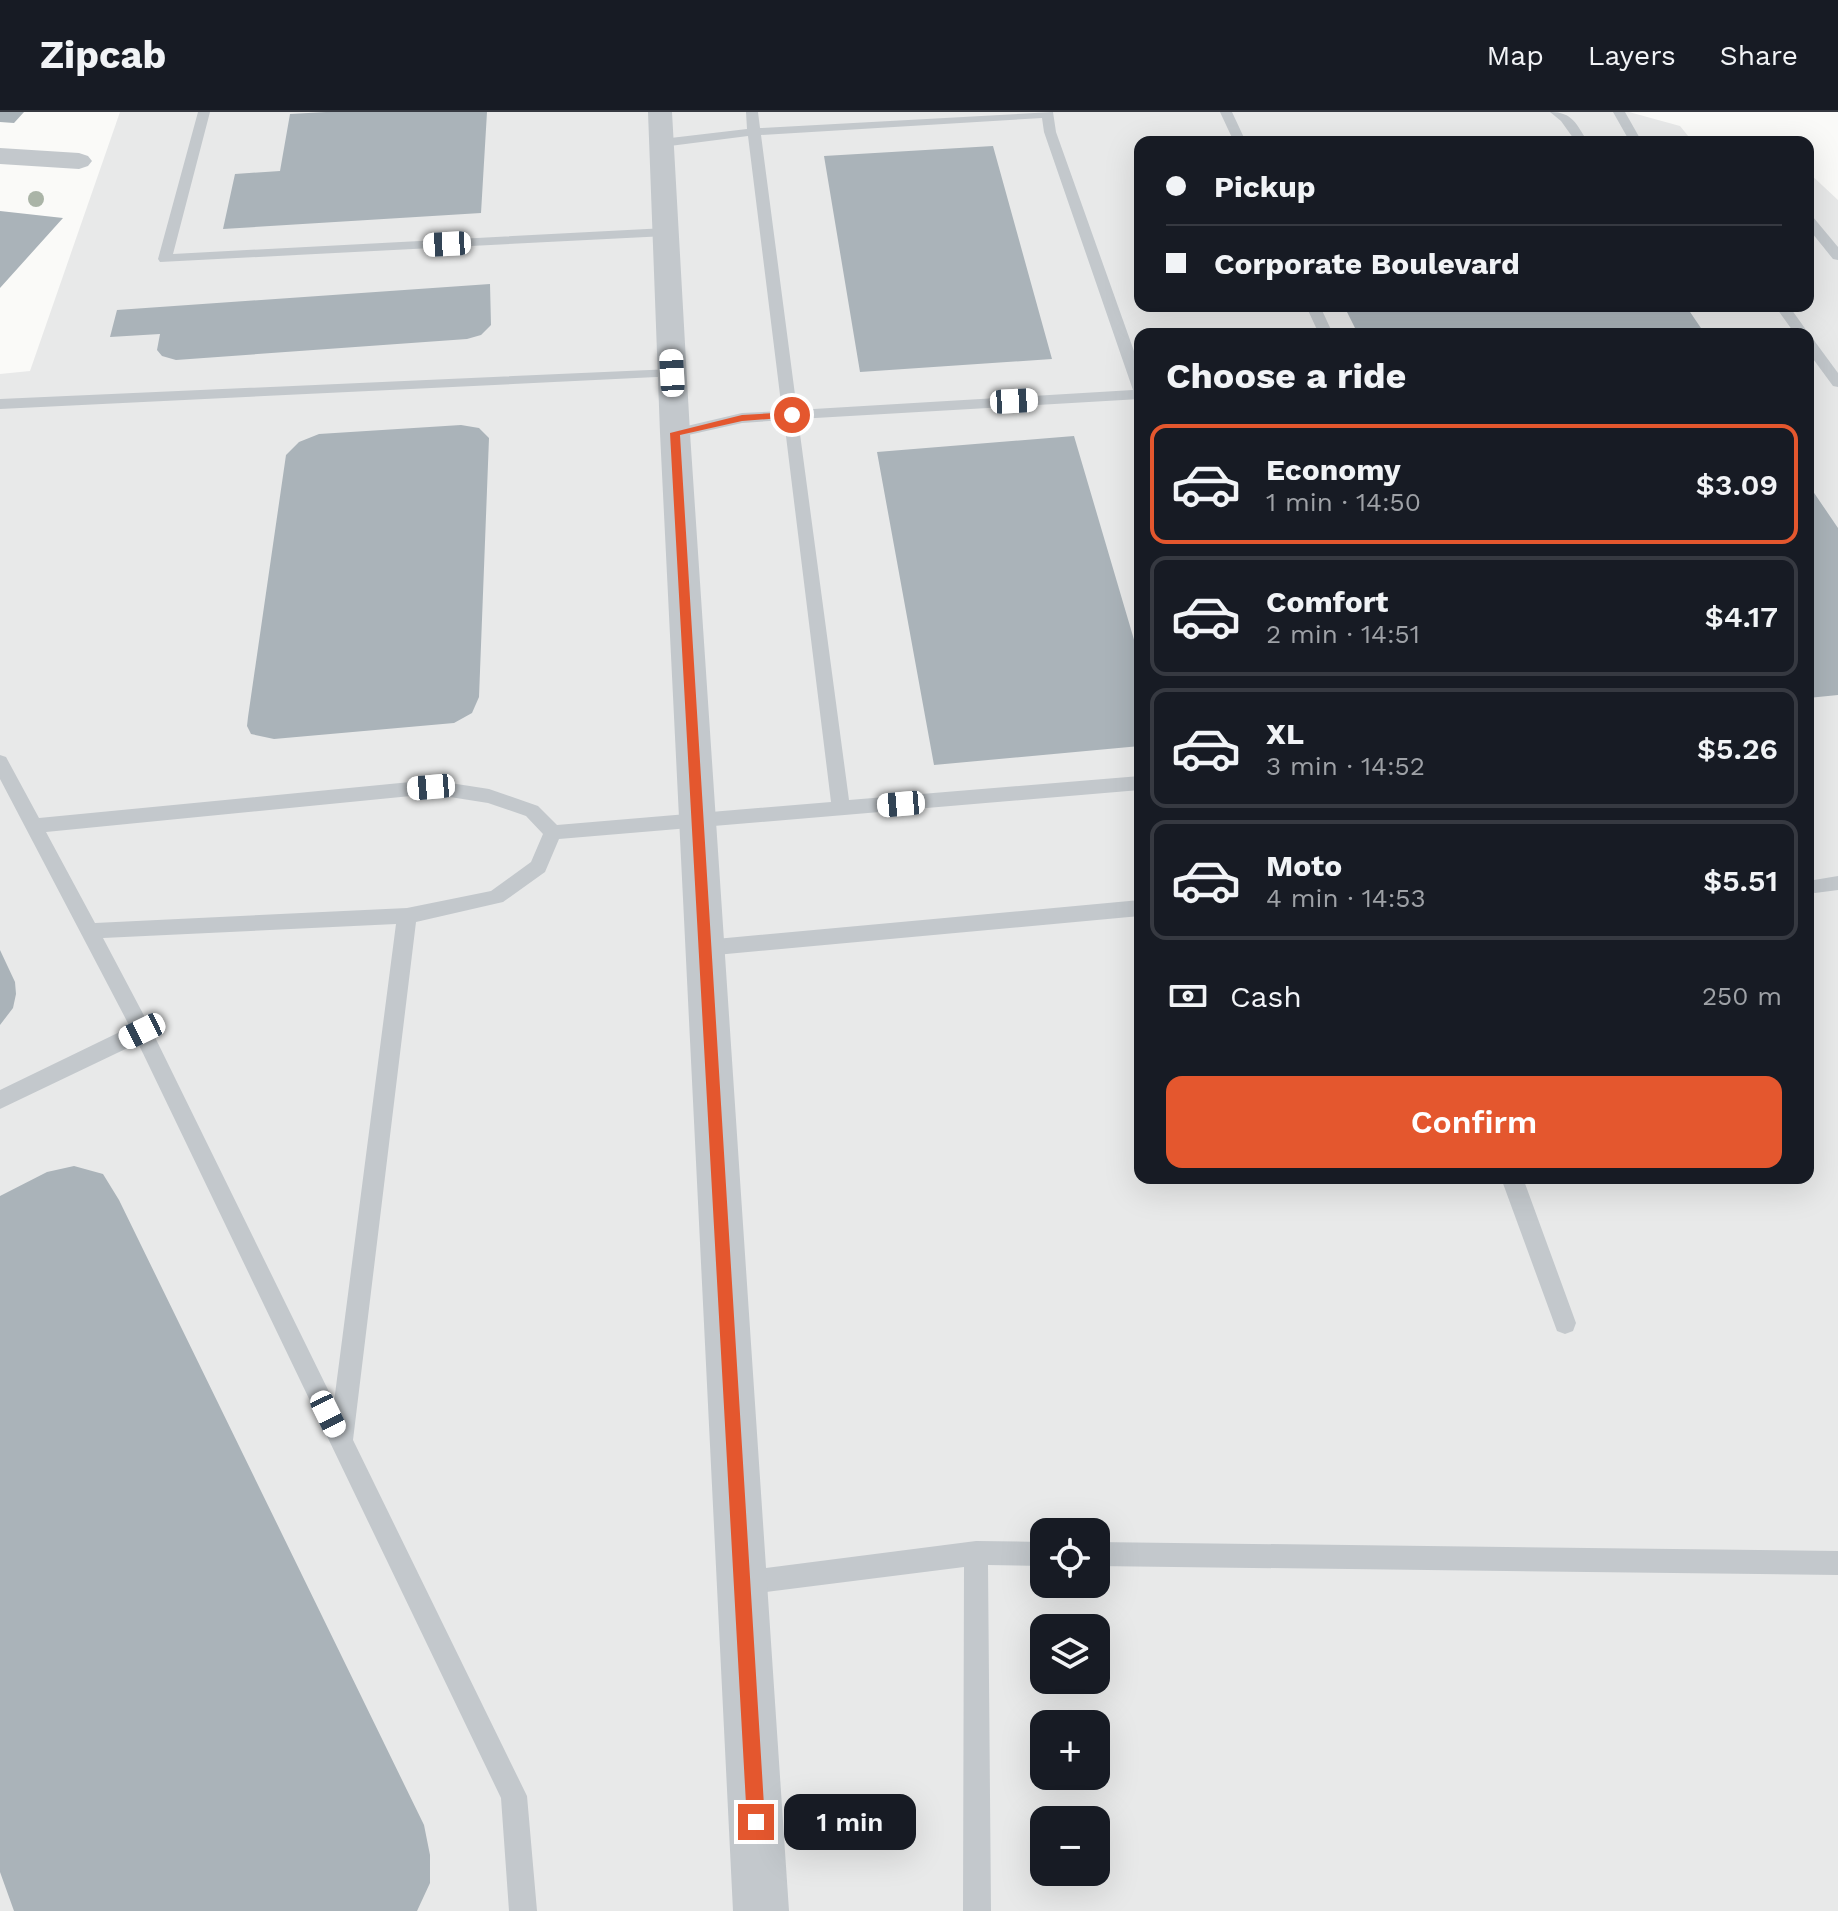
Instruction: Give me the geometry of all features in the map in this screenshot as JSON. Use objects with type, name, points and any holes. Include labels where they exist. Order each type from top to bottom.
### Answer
[{"type":"street","points":[[660,112],[675,433],[761,1911]]},
{"type":"street","points":[[0,156],[79,161]]},
{"type":"lane","points":[[204,112],[165,259],[666,232]]},
{"type":"lane","points":[[752,112],[841,809]]},
{"type":"lane","points":[[1226,112],[1237,136]]},
{"type":"lane","points":[[1556,112],[1565,118],[1578,136]]},
{"type":"lane","points":[[1619,112],[1633,136]]},
{"type":"lane","points":[[662,143],[754,132],[1048,113],[1050,132],[1134,375]]},
{"type":"lane","points":[[1814,227],[1838,256]]},
{"type":"lane","points":[[1814,350],[1838,383]]},
{"type":"lane","points":[[0,404],[672,373]]},
{"type":"lane","points":[[675,433],[742,418],[1134,392]]},
{"type":"lane","points":[[0,762],[142,1031],[514,1796],[523,1911]]},
{"type":"lane","points":[[33,826],[431,787],[489,796],[532,811],[553,832],[1134,784]]},
{"type":"lane","points":[[89,931],[407,916],[496,897],[538,867],[553,832]]},
{"type":"lane","points":[[1815,886],[1838,883]]},
{"type":"lane","points":[[705,948],[1134,909]]},
{"type":"lane","points":[[341,1441],[407,916]]},
{"type":"lane","points":[[0,1100],[142,1031]]},
{"type":"lane","points":[[1514,1184],[1565,1323]]},
{"type":"lane","points":[[742,1583],[976,1553],[1030,1554]]},
{"type":"lane","points":[[976,1553],[977,1911]]},
{"type":"lane","points":[[1110,1554],[1838,1563]]},
{"type":"shaded area","points":[[120,112],[1629,112],[1680,126],[1688,136],[1134,136],[1134,312],[1814,312],[1814,178],[1838,200],[1838,1911],[0,1911],[0,374],[30,371]]},
{"type":"building","points":[[0,112],[24,112],[14,123],[0,122]]},
{"type":"building","points":[[487,112],[481,213],[223,229],[235,174],[280,171],[290,114]]},
{"type":"building","points":[[993,146],[1052,359],[860,372],[824,156]]},
{"type":"building","points":[[0,211],[63,218],[0,288]]},
{"type":"building","points":[[490,284],[491,325],[481,335],[467,339],[176,360],[162,356],[157,350],[160,334],[110,337],[117,310]]},
{"type":"building","points":[[1347,312],[1690,312],[1701,328],[1355,328]]},
{"type":"building","points":[[461,425],[479,428],[489,438],[479,697],[472,713],[454,723],[274,739],[251,734],[247,726],[248,717],[286,455],[299,442],[319,434]]},
{"type":"building","points":[[1074,436],[1134,640],[1134,747],[934,765],[877,452]]},
{"type":"building","points":[[1814,493],[1838,528],[1838,695],[1814,697]]},
{"type":"building","points":[[0,950],[15,982],[16,994],[13,1008],[0,1025]]},
{"type":"building","points":[[74,1166],[103,1174],[119,1200],[424,1825],[430,1855],[430,1883],[417,1911],[14,1911],[0,1872],[0,1196],[47,1172]]},
{"type":"route","points":[[756,1822],[675,433],[742,418],[792,415]]}]
